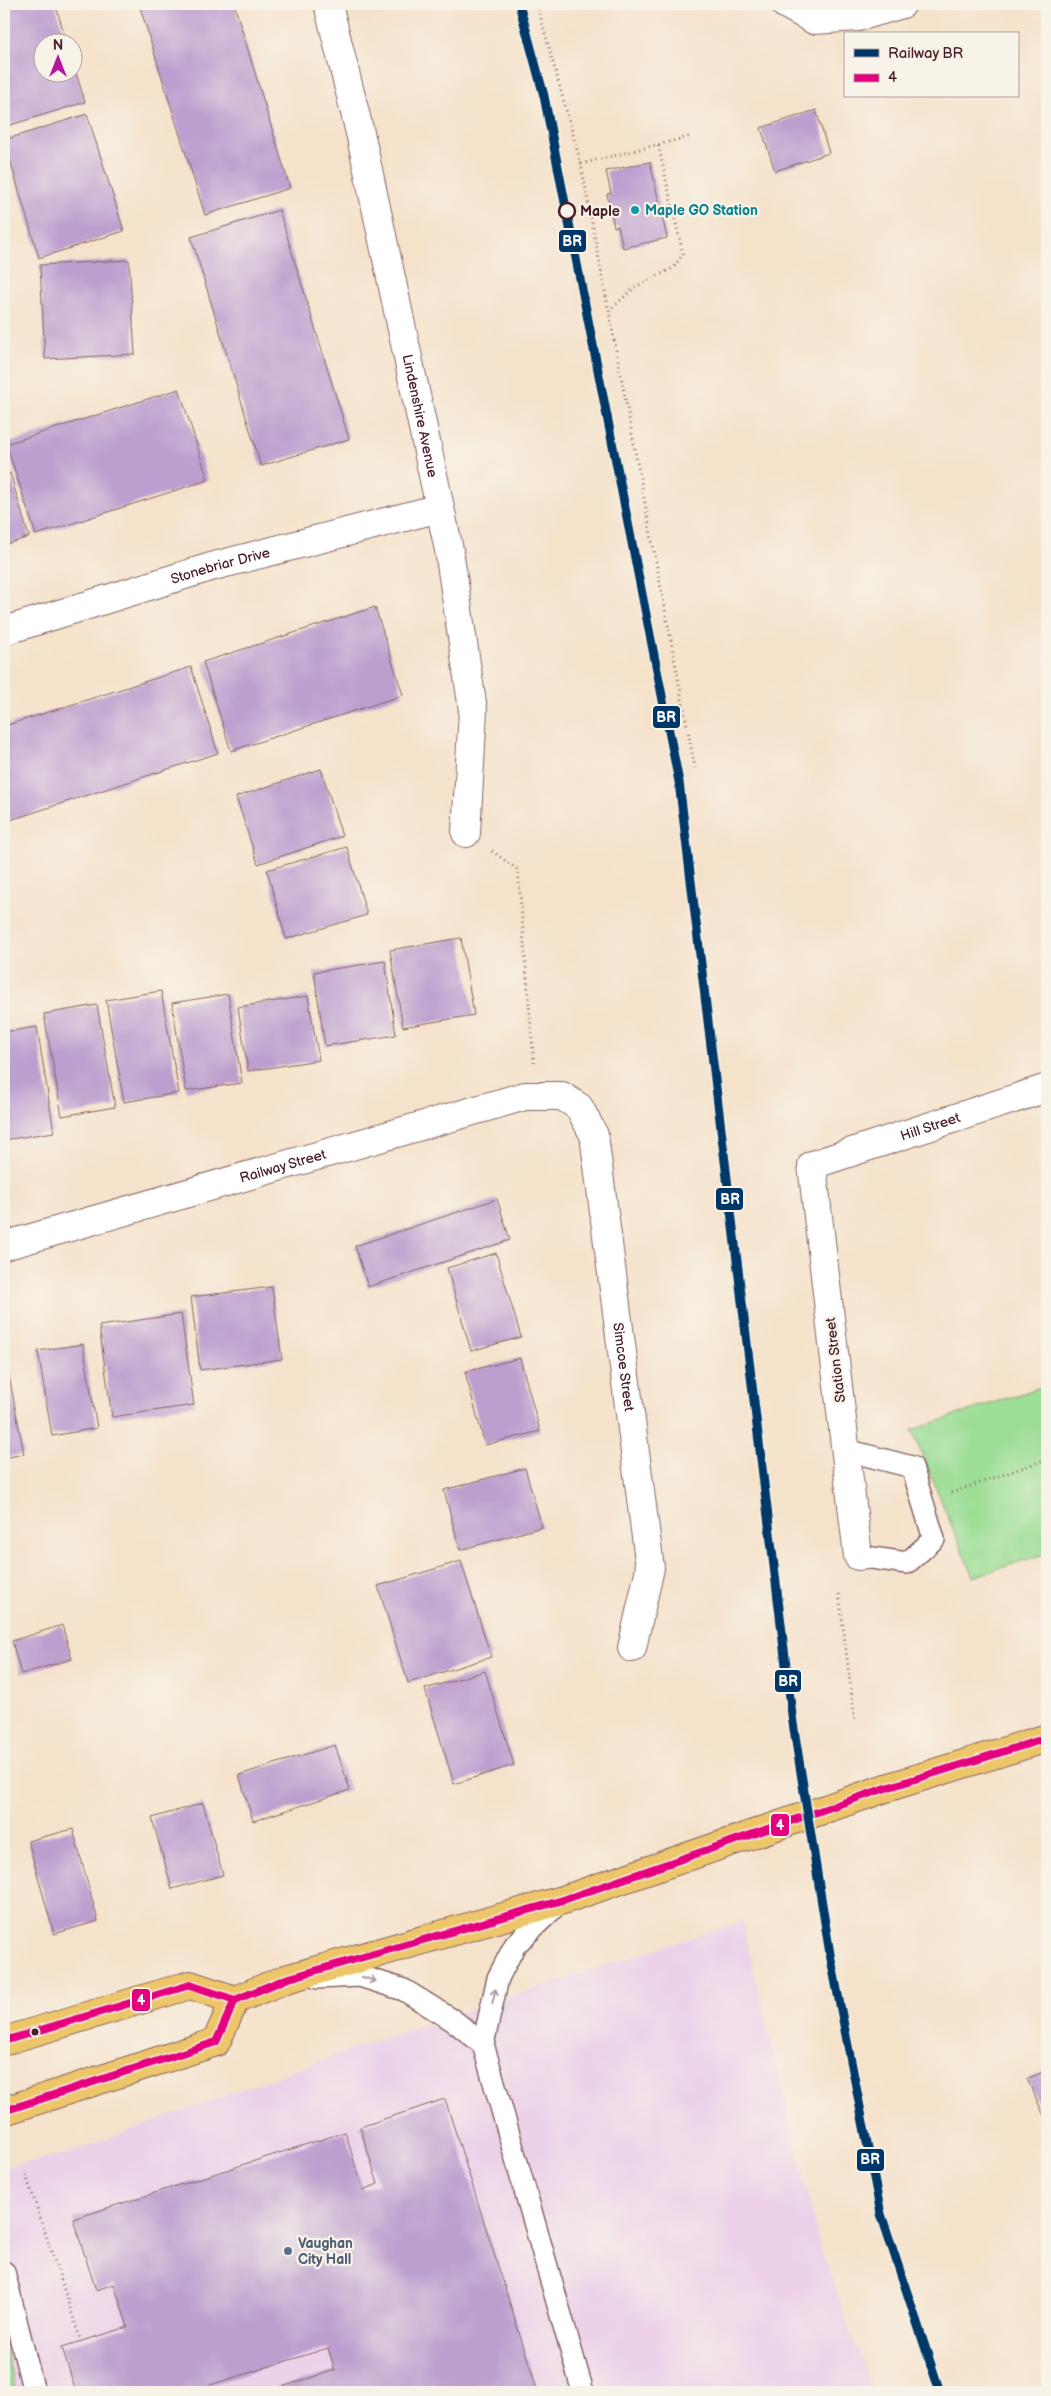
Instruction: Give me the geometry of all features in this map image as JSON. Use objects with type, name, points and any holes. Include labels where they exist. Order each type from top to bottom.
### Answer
[{"type":"main road","points":[[4,2041],[190,1986],[235,2000],[286,1979],[563,1900],[883,1789],[1047,1738]]},
{"type":"main road","points":[[4,2111],[216,2042],[235,2000]]},
{"type":"street","name":"Lindenshire Avenue","points":[[328,4],[360,137],[449,550],[473,710],[466,833]]},
{"type":"street","points":[[785,4],[814,20],[858,17],[902,4]]},
{"type":"street","name":"Stonebriar Drive","points":[[4,631],[214,566],[440,508]]},
{"type":"street","name":"Hill Street","points":[[812,1165],[1047,1088]]},
{"type":"street","name":"Railway Street","points":[[4,1246],[516,1098],[550,1096]]},
{"type":"street","name":"Simcoe Street","points":[[550,1096],[579,1107],[594,1135],[650,1568],[632,1648]]},
{"type":"street","name":"Station Street","points":[[812,1165],[858,1556]]},
{"type":"lane","points":[[846,1450],[912,1467],[934,1539],[907,1563],[858,1556]]},
{"type":"lane","points":[[563,1900],[516,1945],[498,1978],[483,2044],[583,2392]]},
{"type":"lane","points":[[286,1979],[360,1976],[404,1990],[454,2021],[483,2044]]},
{"type":"lane","points":[[4,2272],[34,2392]]},
{"type":"path","points":[[537,4],[581,164],[695,768]]},
{"type":"path","points":[[581,164],[692,136]]},
{"type":"path","points":[[609,311],[635,287],[674,268],[683,254],[658,144]]},
{"type":"path","points":[[466,833],[518,870],[531,1042],[550,1096]]},
{"type":"path","points":[[924,1502],[1047,1459]]},
{"type":"path","points":[[839,1594],[856,1722]]},
{"type":"path","points":[[26,2175],[82,2342]]},
{"type":"shaded area","points":[[742,1921],[820,2246],[873,2392],[4,2392],[4,2167],[69,2153],[371,2042]]},
{"type":"green space","points":[[1047,1385],[1047,1553],[973,1577],[912,1430]]},
{"type":"green space","points":[[4,2346],[16,2392],[4,2392]]},
{"type":"building","points":[[4,4],[55,4],[64,32],[32,32],[32,82],[79,82],[85,102],[4,127]]},
{"type":"building","points":[[139,4],[234,4],[290,188],[205,215]]},
{"type":"building","points":[[816,110],[829,153],[775,171],[761,128]]},
{"type":"building","points":[[87,114],[124,231],[39,258],[4,140]]},
{"type":"building","name":"Maple GO Station","points":[[650,162],[667,238],[623,248],[618,226],[614,227],[607,194],[611,193],[606,171]]},
{"type":"building","points":[[279,210],[349,439],[261,466],[191,237]]},
{"type":"building","points":[[129,260],[135,354],[45,359],[40,265]]},
{"type":"building","points":[[179,389],[208,480],[36,535],[6,444]]},
{"type":"building","points":[[10,473],[29,537],[4,545],[4,475]]},
{"type":"building","points":[[375,607],[403,695],[231,751],[203,662]]},
{"type":"building","points":[[191,667],[218,753],[4,822],[4,726]]},
{"type":"building","points":[[321,769],[342,836],[258,864],[236,797]]},
{"type":"building","points":[[347,847],[367,915],[286,939],[267,870]]},
{"type":"building","points":[[461,938],[474,1015],[403,1027],[390,950]]},
{"type":"building","points":[[385,961],[396,1035],[325,1046],[314,972]]},
{"type":"building","points":[[161,991],[179,1093],[124,1102],[106,1000]]},
{"type":"building","points":[[228,994],[242,1083],[186,1091],[172,1003]]},
{"type":"building","points":[[308,996],[319,1060],[248,1071],[238,1007]]},
{"type":"building","points":[[97,1005],[115,1107],[62,1116],[44,1014]]},
{"type":"building","points":[[37,1027],[54,1132],[4,1140],[4,1032]]},
{"type":"building","points":[[497,1199],[510,1240],[368,1287],[355,1246]]},
{"type":"building","points":[[496,1253],[521,1337],[471,1351],[447,1268]]},
{"type":"building","points":[[272,1287],[282,1359],[200,1370],[191,1297]]},
{"type":"building","points":[[181,1314],[194,1405],[112,1417],[99,1326]]},
{"type":"building","points":[[83,1344],[97,1428],[52,1436],[38,1351]]},
{"type":"building","points":[[520,1358],[540,1431],[485,1445],[465,1372]]},
{"type":"building","points":[[4,1360],[6,1360],[24,1454],[4,1458]]},
{"type":"building","points":[[525,1468],[542,1527],[460,1550],[444,1490]]},
{"type":"building","points":[[461,1561],[491,1657],[408,1683],[378,1586]]},
{"type":"building","points":[[62,1625],[72,1659],[21,1674],[12,1641]]},
{"type":"building","points":[[485,1671],[514,1765],[454,1784],[425,1689]]},
{"type":"building","points":[[335,1745],[350,1790],[253,1821],[239,1775]]},
{"type":"building","points":[[203,1803],[223,1875],[172,1889],[152,1818]]},
{"type":"building","points":[[73,1829],[98,1921],[54,1934],[28,1841]]},
{"type":"building","points":[[1047,2070],[1047,2122],[1027,2079]]},
{"type":"building","name":"Vaughan City Hall","points":[[445,2099],[538,2392],[279,2392],[278,2388],[335,2370],[328,2348],[188,2392],[76,2392],[62,2347],[128,2327],[114,2284],[96,2290],[73,2219],[345,2132],[363,2190],[378,2184],[360,2127]]},
{"type":"rail line","name":"BR","points":[[519,4],[544,96],[679,782],[793,1723],[830,1954],[881,2214],[940,2392]]},
{"type":"transit line","name":"4","points":[[4,2111],[216,2042],[235,2000],[286,1979],[563,1900],[883,1789],[1047,1738]]},
{"type":"transit line","name":"4","points":[[4,2041],[190,1985],[235,2000],[276,1983]]},
{"type":"place","name":"Maple GO Station","points":[[635,210]]},
{"type":"place","name":"Maple","points":[[567,211]]},
{"type":"place","name":"Vaughan City Hall","points":[[288,2251]]}]
